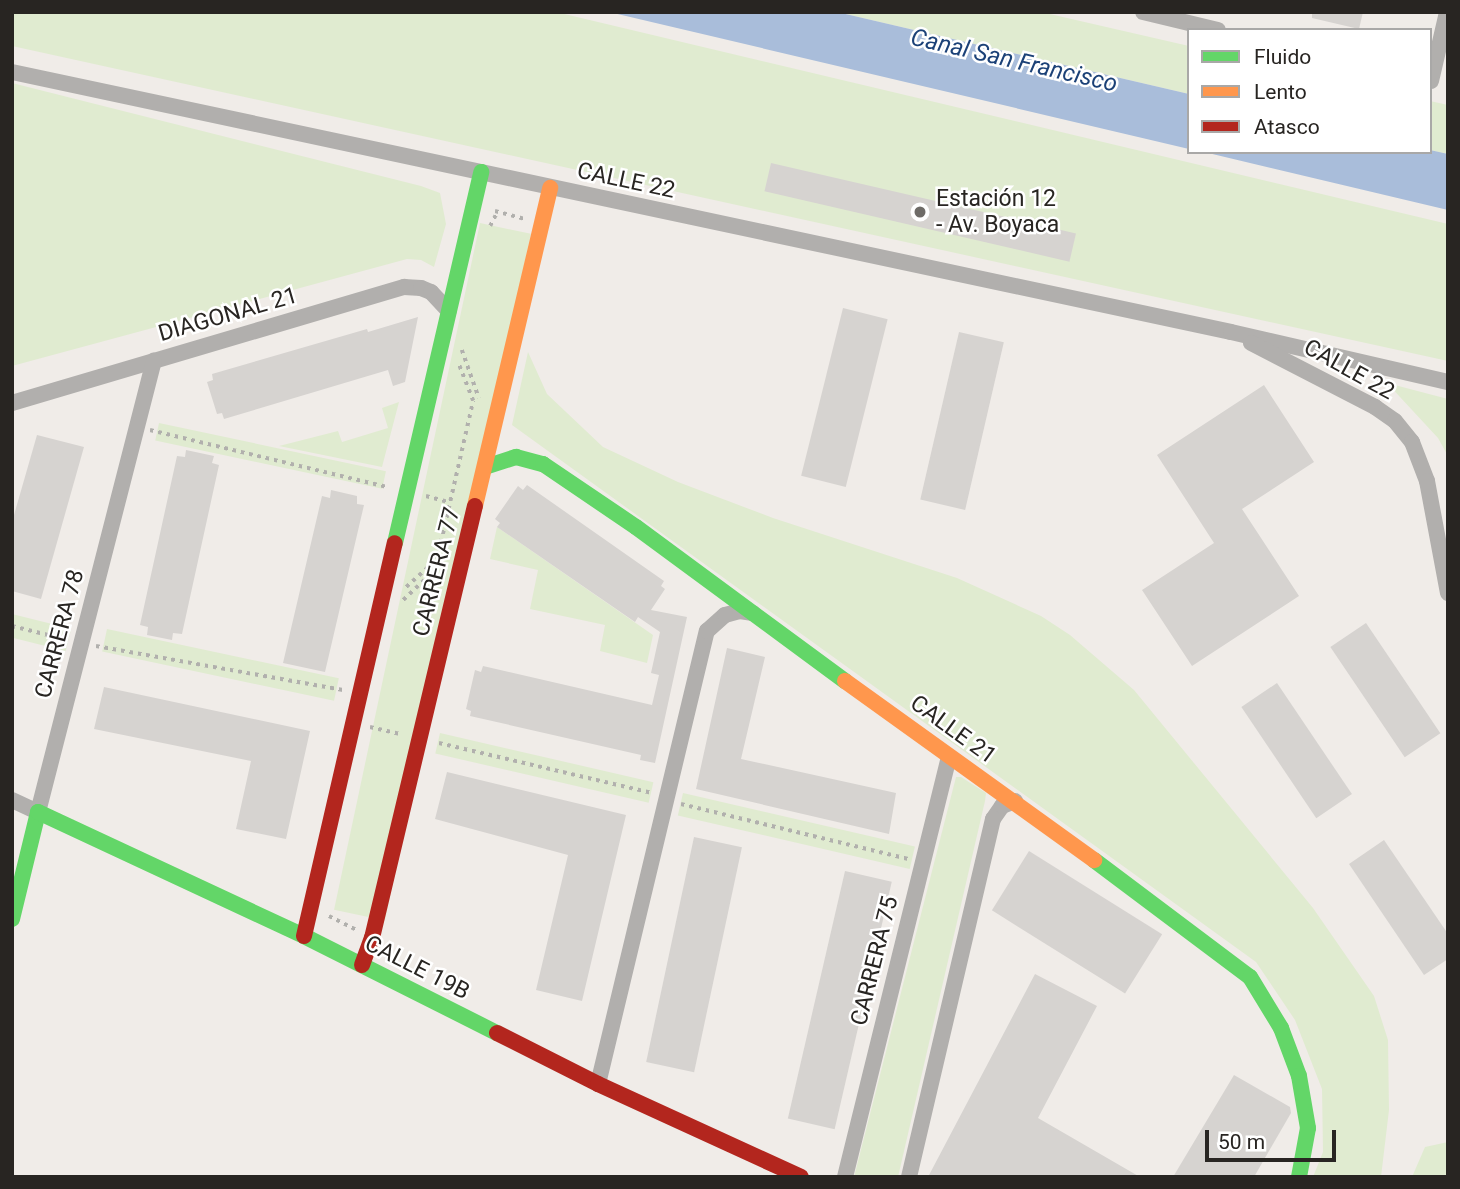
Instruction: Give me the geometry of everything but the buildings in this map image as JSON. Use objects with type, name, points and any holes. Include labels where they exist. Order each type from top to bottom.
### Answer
[{"type":"street","points":[[1143,12],[1184,17],[1213,28]]},
{"type":"street","points":[[1432,73],[1447,12]]},
{"type":"street","name":"CALLE 22","points":[[12,72],[1231,332],[1448,382]]},
{"type":"street","name":"CARRERA 77","points":[[304,936],[481,173]]},
{"type":"street","name":"CARRERA 77","points":[[362,965],[372,938],[550,188]]},
{"type":"street","name":"DIAGONAL 21","points":[[12,403],[404,287],[421,288],[431,292],[449,311]]},
{"type":"street","name":"CALLE 22","points":[[1231,332],[1376,407],[1395,421],[1412,442],[1427,481],[1448,593]]},
{"type":"street","name":"CARRERA 78","points":[[12,919],[155,360]]},
{"type":"street","name":"CALLE 21","points":[[485,467],[516,457],[543,464],[756,613],[949,757],[1016,801],[1250,977],[1282,1028],[1299,1076],[1308,1128],[1298,1177]]},
{"type":"street","points":[[598,1084],[707,631],[726,615],[740,611],[756,613]]},
{"type":"street","name":"CARRERA 75","points":[[845,1177],[949,757]]},
{"type":"street","name":"CALLE 19B","points":[[12,800],[304,936],[598,1084],[801,1177]]},
{"type":"street","points":[[909,1177],[993,819],[1002,806],[1016,801]]},
{"type":"path","points":[[493,211],[530,220]]},
{"type":"path","points":[[485,224],[493,211]]},
{"type":"path","points":[[488,238],[493,211]]},
{"type":"path","points":[[464,341],[461,354],[481,403]]},
{"type":"path","points":[[395,607],[398,593],[437,559],[473,401],[454,353]]},
{"type":"path","points":[[148,429],[457,504],[443,563],[403,598],[400,611]]},
{"type":"path","points":[[12,626],[82,643],[343,690]]},
{"type":"path","points":[[353,723],[654,794]]},
{"type":"path","points":[[370,740],[373,727]]},
{"type":"path","points":[[675,803],[916,861]]},
{"type":"path","points":[[323,912],[365,934]]},
{"type":"green space","points":[[12,12],[556,12],[1448,224],[1448,361],[12,46]]},
{"type":"green space","points":[[837,12],[1041,12],[1187,46],[1187,94]]},
{"type":"green space","points":[[12,83],[440,193],[446,224],[434,267],[421,260],[407,259],[12,366]]},
{"type":"green space","points":[[1432,101],[1448,105],[1448,154],[1432,150]]},
{"type":"green space","points":[[480,223],[531,234],[385,920],[334,910]]},
{"type":"green space","points":[[528,352],[547,394],[603,447],[678,482],[773,518],[957,578],[1041,616],[1070,635],[1134,690],[1313,908],[1374,996],[1388,1040],[1389,1110],[1381,1177],[1313,1177],[1323,1152],[1322,1089],[1295,1020],[1256,962],[512,425]]},
{"type":"green space","points":[[1387,383],[1448,399],[1448,456],[1438,438]]},
{"type":"green space","points":[[399,402],[382,467],[279,446],[338,431],[342,442],[388,428],[382,408]]},
{"type":"green space","points":[[159,423],[386,471],[382,489],[155,441]]},
{"type":"green space","points":[[497,527],[653,635],[647,663],[600,651],[605,625],[530,609],[538,570],[490,559]]},
{"type":"green space","points":[[12,614],[71,629],[66,651],[12,638]]},
{"type":"green space","points":[[107,629],[339,678],[334,701],[102,651]]},
{"type":"green space","points":[[440,733],[653,782],[649,803],[435,753]]},
{"type":"green space","points":[[956,777],[961,777],[986,793],[985,801],[898,1177],[854,1177]]},
{"type":"green space","points":[[683,793],[915,847],[910,869],[678,815]]},
{"type":"green space","points":[[1448,1142],[1448,1177],[1412,1177],[1425,1147]]},
{"type":"water","name":"Canal San Francisco","points":[[609,12],[837,12],[1187,94],[1187,149]]},
{"type":"water","points":[[1432,150],[1448,154],[1448,210],[1212,154],[1432,154]]},
{"type":"traffic: fast","points":[[395,543],[481,172]]},
{"type":"traffic: fast","points":[[485,467],[516,457],[543,464],[636,527],[845,681]]},
{"type":"traffic: fast","points":[[12,919],[38,812],[304,936],[497,1033]]},
{"type":"traffic: fast","points":[[1094,860],[1250,977],[1281,1028],[1299,1076],[1308,1128],[1299,1177]]},
{"type":"traffic: slow","points":[[475,506],[550,188]]},
{"type":"traffic: slow","points":[[845,681],[1094,860]]},
{"type":"traffic: jam","points":[[362,965],[372,938],[475,506]]},
{"type":"traffic: jam","points":[[304,936],[395,543]]},
{"type":"traffic: jam","points":[[497,1033],[598,1084],[801,1177]]},
{"type":"place","name":"Estación 12 - Av. Boyaca","points":[[920,212]]}]
